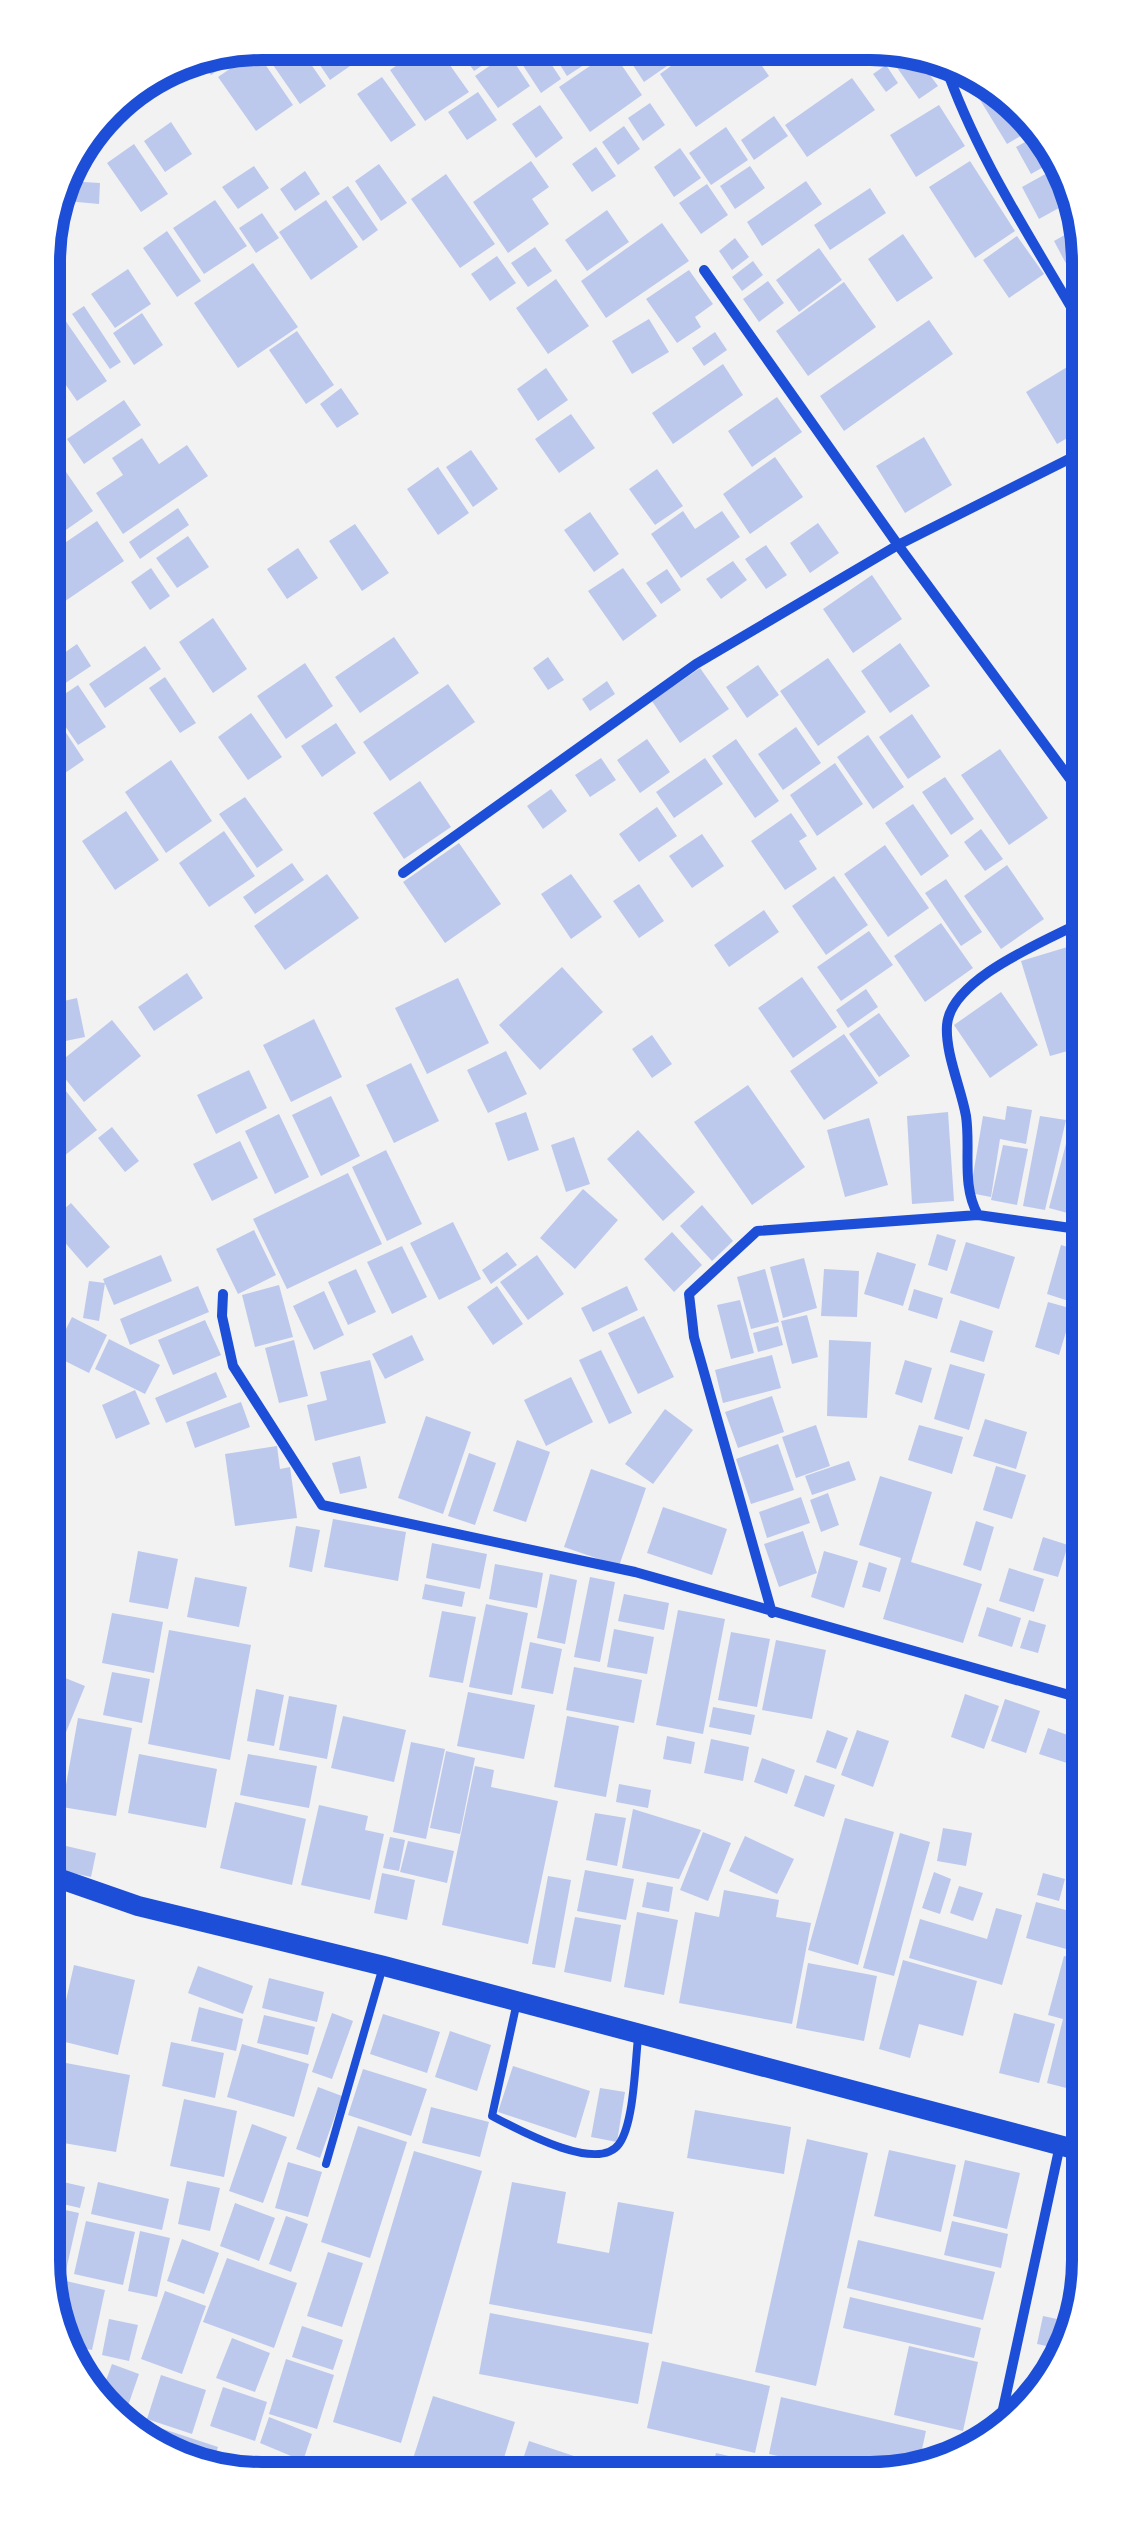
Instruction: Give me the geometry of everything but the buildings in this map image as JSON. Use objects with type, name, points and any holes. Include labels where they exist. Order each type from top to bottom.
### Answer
[{"type":"main road","points":[[60,1880],[138,1906],[384,1966],[1072,2148]]},
{"type":"street","points":[[950,77],[967,124],[1014,216],[1072,310]]},
{"type":"street","points":[[704,270],[898,545],[1072,779]]},
{"type":"street","points":[[402,873],[696,664],[898,545],[1072,458]]},
{"type":"street","points":[[1068,773],[1072,771]]},
{"type":"street","points":[[978,1215],[970,1200],[966,1120],[946,1029],[950,1006],[994,968],[1072,926]]},
{"type":"street","points":[[772,1613],[694,1337],[689,1294],[757,1230],[978,1215],[1072,1228]]},
{"type":"street","points":[[223,1294],[222,1316],[233,1366],[322,1505],[635,1572],[1072,1696]]},
{"type":"street","points":[[1002,2413],[1060,2145]]},
{"type":"lane","points":[[326,2164],[384,1966]]},
{"type":"lane","points":[[517,2002],[492,2116],[526,2134],[587,2155],[603,2156],[618,2148],[626,2130],[638,2035]]}]
